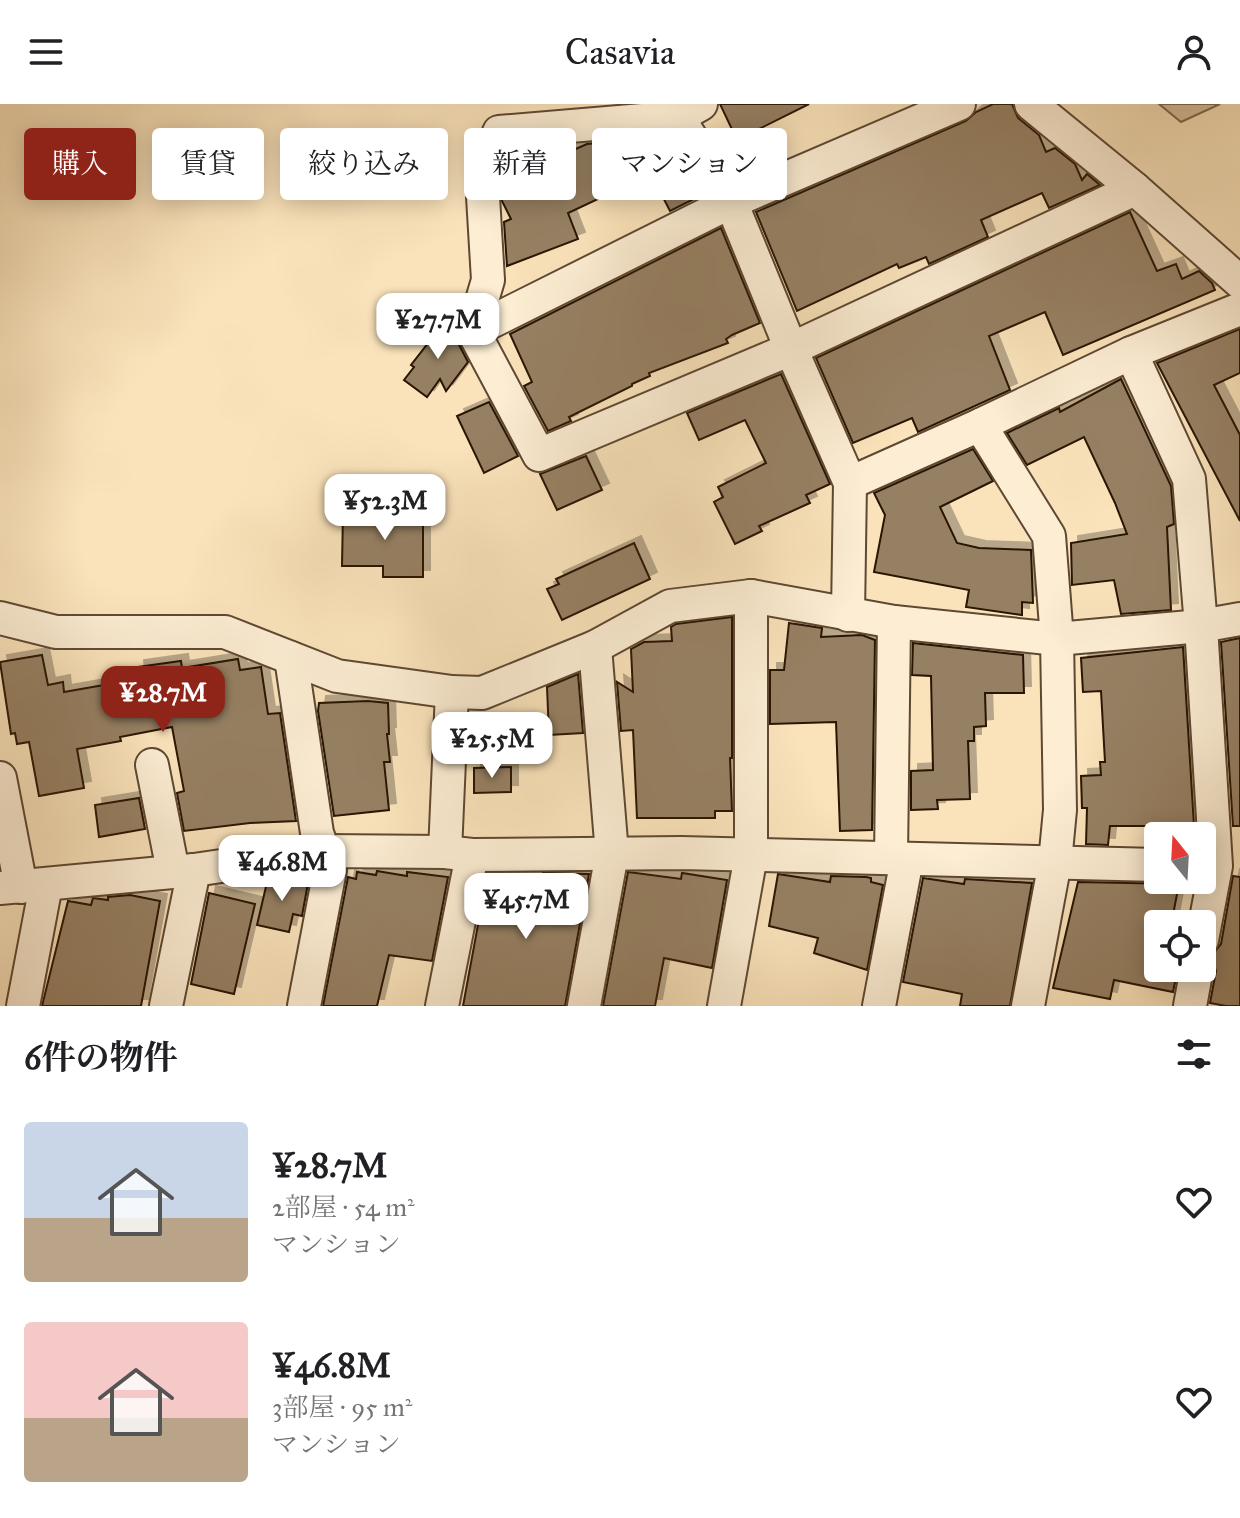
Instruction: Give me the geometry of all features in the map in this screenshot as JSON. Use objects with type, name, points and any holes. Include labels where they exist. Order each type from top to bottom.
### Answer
[{"type":"street","points":[[473,331],[731,202],[959,104]]},
{"type":"street","points":[[1031,104],[1135,189],[1240,282]]},
{"type":"street","points":[[848,615],[850,483],[791,349],[731,202],[690,110],[499,132],[482,180],[488,280],[473,331],[539,455],[791,349],[1135,189]]},
{"type":"street","points":[[850,483],[1131,353],[1240,309]]},
{"type":"street","points":[[1131,353],[1189,479],[1219,868],[1209,910]]},
{"type":"street","points":[[980,425],[1049,536],[1057,639],[1060,810],[1055,862],[1028,1006]]},
{"type":"street","points":[[0,618],[56,632],[225,632],[337,676],[452,692],[482,693],[595,647],[670,606],[751,596],[894,622],[1057,639],[1201,626],[1240,619]]},
{"type":"street","points":[[724,1006],[751,855],[751,596]]},
{"type":"street","points":[[879,1006],[899,858],[894,622]]},
{"type":"street","points":[[584,1006],[612,854],[595,647]]},
{"type":"street","points":[[291,658],[317,833],[330,870],[304,1006]]},
{"type":"street","points":[[442,1006],[458,854],[452,692]]},
{"type":"street","points":[[152,765],[184,870],[166,1006]]},
{"type":"street","points":[[0,778],[22,886],[23,1006]]},
{"type":"street","points":[[22,886],[184,870],[324,851],[751,855],[1144,865]]},
{"type":"street","points":[[1190,1006],[1194,982]]},
{"type":"shaded area","points":[[1159,104],[1220,104],[1181,122]]},
{"type":"building","points":[[720,104],[809,104],[761,128],[731,128]]},
{"type":"building","points":[[993,104],[1012,104],[1018,118],[1039,135],[1046,152],[1055,148],[1075,164],[1082,180],[1087,174],[1100,185],[1049,208],[1042,193],[981,220],[988,237],[929,264],[926,257],[899,268],[897,264],[797,311],[756,212],[966,121]]},
{"type":"building","points":[[592,144],[592,200],[596,200],[568,213],[578,239],[507,266],[504,222],[511,219],[502,200],[576,200],[576,149]]},
{"type":"building","points":[[664,200],[692,200],[670,211]]},
{"type":"building","points":[[1130,212],[1157,271],[1176,264],[1182,279],[1199,271],[1215,290],[1063,355],[1045,312],[989,336],[1010,390],[918,432],[912,418],[853,443],[816,358]]},
{"type":"building","points":[[721,228],[760,323],[732,335],[726,339],[728,343],[649,373],[650,376],[548,431],[524,386],[532,382],[510,334]]},
{"type":"building","points":[[447,319],[455,325],[456,339],[468,362],[446,391],[440,379],[427,397],[404,380],[414,367],[411,365]]},
{"type":"building","points":[[1240,329],[1240,373],[1214,385],[1240,435],[1240,521],[1157,363]]},
{"type":"building","points":[[781,374],[830,484],[806,495],[810,503],[759,526],[762,531],[735,544],[714,502],[723,497],[718,487],[766,463],[745,420],[699,440],[687,413]]},
{"type":"building","points":[[1121,379],[1171,486],[1174,524],[1167,527],[1171,610],[1121,614],[1114,580],[1072,585],[1071,543],[1127,534],[1115,503],[1084,437],[1027,465],[1007,433],[1059,408],[1060,412]]},
{"type":"building","points":[[489,402],[518,456],[484,473],[457,416]]},
{"type":"building","points":[[973,449],[993,481],[940,507],[957,543],[979,548],[1031,550],[1033,603],[1022,602],[1022,615],[966,607],[969,590],[874,572],[885,515],[874,493]]},
{"type":"building","points":[[586,456],[602,490],[557,510],[540,474]]},
{"type":"building","points":[[343,512],[423,512],[423,577],[383,577],[383,566],[342,566]]},
{"type":"building","points":[[634,543],[650,579],[562,620],[547,589],[559,584],[556,579]]},
{"type":"building","points":[[732,617],[732,811],[715,811],[715,818],[637,818],[633,730],[621,731],[617,682],[633,692],[631,649],[644,642],[672,641],[671,627],[676,624]]},
{"type":"building","points":[[789,623],[822,628],[821,637],[862,635],[875,640],[872,830],[840,831],[836,722],[770,724],[770,670],[784,670]]},
{"type":"building","points":[[1240,638],[1240,826],[1233,826],[1221,642]]},
{"type":"building","points":[[913,643],[1023,655],[1024,693],[985,693],[986,726],[974,727],[974,741],[968,741],[970,799],[937,800],[938,809],[911,810],[911,771],[933,770],[931,676],[912,675]]},
{"type":"building","points":[[1183,647],[1194,822],[1110,826],[1108,845],[1086,844],[1087,808],[1082,808],[1081,776],[1101,775],[1100,762],[1105,762],[1101,691],[1083,692],[1081,658]]},
{"type":"building","points":[[42,655],[48,685],[63,682],[64,692],[138,679],[137,667],[181,661],[182,668],[238,659],[240,670],[261,667],[268,714],[280,713],[296,821],[184,831],[177,793],[184,791],[172,727],[77,749],[84,788],[39,796],[29,742],[17,744],[15,733],[11,734],[0,662]]},
{"type":"building","points":[[578,674],[583,733],[549,735],[547,687]]},
{"type":"building","points":[[319,703],[388,703],[390,762],[384,762],[389,810],[334,816]]},
{"type":"building","points":[[511,767],[511,792],[474,793],[474,768]]},
{"type":"building","points":[[139,798],[145,829],[99,837],[95,805]]},
{"type":"building","points":[[377,871],[407,876],[407,872],[448,877],[432,961],[389,955],[377,1006],[323,1006],[348,877],[356,879],[357,872],[376,875]]},
{"type":"building","points":[[628,872],[681,879],[682,873],[727,880],[712,968],[664,958],[655,1006],[603,1006]]},
{"type":"building","points":[[543,873],[589,874],[565,1006],[463,1006],[487,876],[495,878],[496,874],[508,874],[543,880]]},
{"type":"building","points":[[778,874],[830,882],[831,876],[866,877],[883,885],[867,970],[814,953],[818,938],[769,926]]},
{"type":"building","points":[[282,876],[308,883],[302,916],[293,914],[289,932],[257,925],[268,878]]},
{"type":"building","points":[[1233,876],[1240,877],[1240,1006],[1210,1003],[1216,982],[1216,950],[1221,944]]},
{"type":"building","points":[[923,878],[964,884],[965,879],[1032,883],[1010,1006],[960,1006],[962,994],[903,982]]},
{"type":"building","points":[[1078,882],[1144,883],[1144,894],[1177,894],[1174,910],[1144,910],[1144,982],[1175,982],[1173,992],[1114,980],[1110,999],[1053,988]]},
{"type":"building","points":[[209,893],[255,904],[234,994],[191,984]]},
{"type":"building","points":[[130,895],[160,901],[141,1006],[42,1006],[68,901],[91,905],[93,898],[108,900],[108,897]]}]
